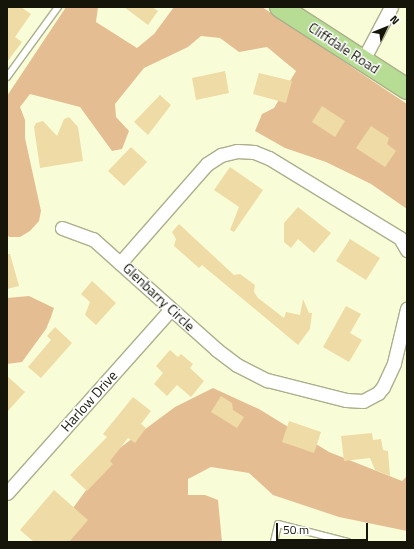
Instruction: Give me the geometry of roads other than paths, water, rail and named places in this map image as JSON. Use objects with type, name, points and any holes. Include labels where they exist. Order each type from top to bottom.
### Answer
[{"type":"main road","name":"Cliffdale Road","points":[[280,7],[407,89]]},
{"type":"street","points":[[363,60],[392,7]]},
{"type":"street","name":"Glenbarry Circle","points":[[407,250],[400,238],[269,158],[254,152],[237,151],[221,155],[207,164],[120,263],[217,350],[259,378],[354,401],[374,396],[388,380],[407,309]]},
{"type":"street","points":[[62,228],[93,238],[120,263]]},
{"type":"street","name":"Harlow Drive","points":[[7,493],[171,310]]},
{"type":"lane","points":[[7,77],[58,7]]},
{"type":"lane","points":[[274,542],[278,524],[348,542]]}]
